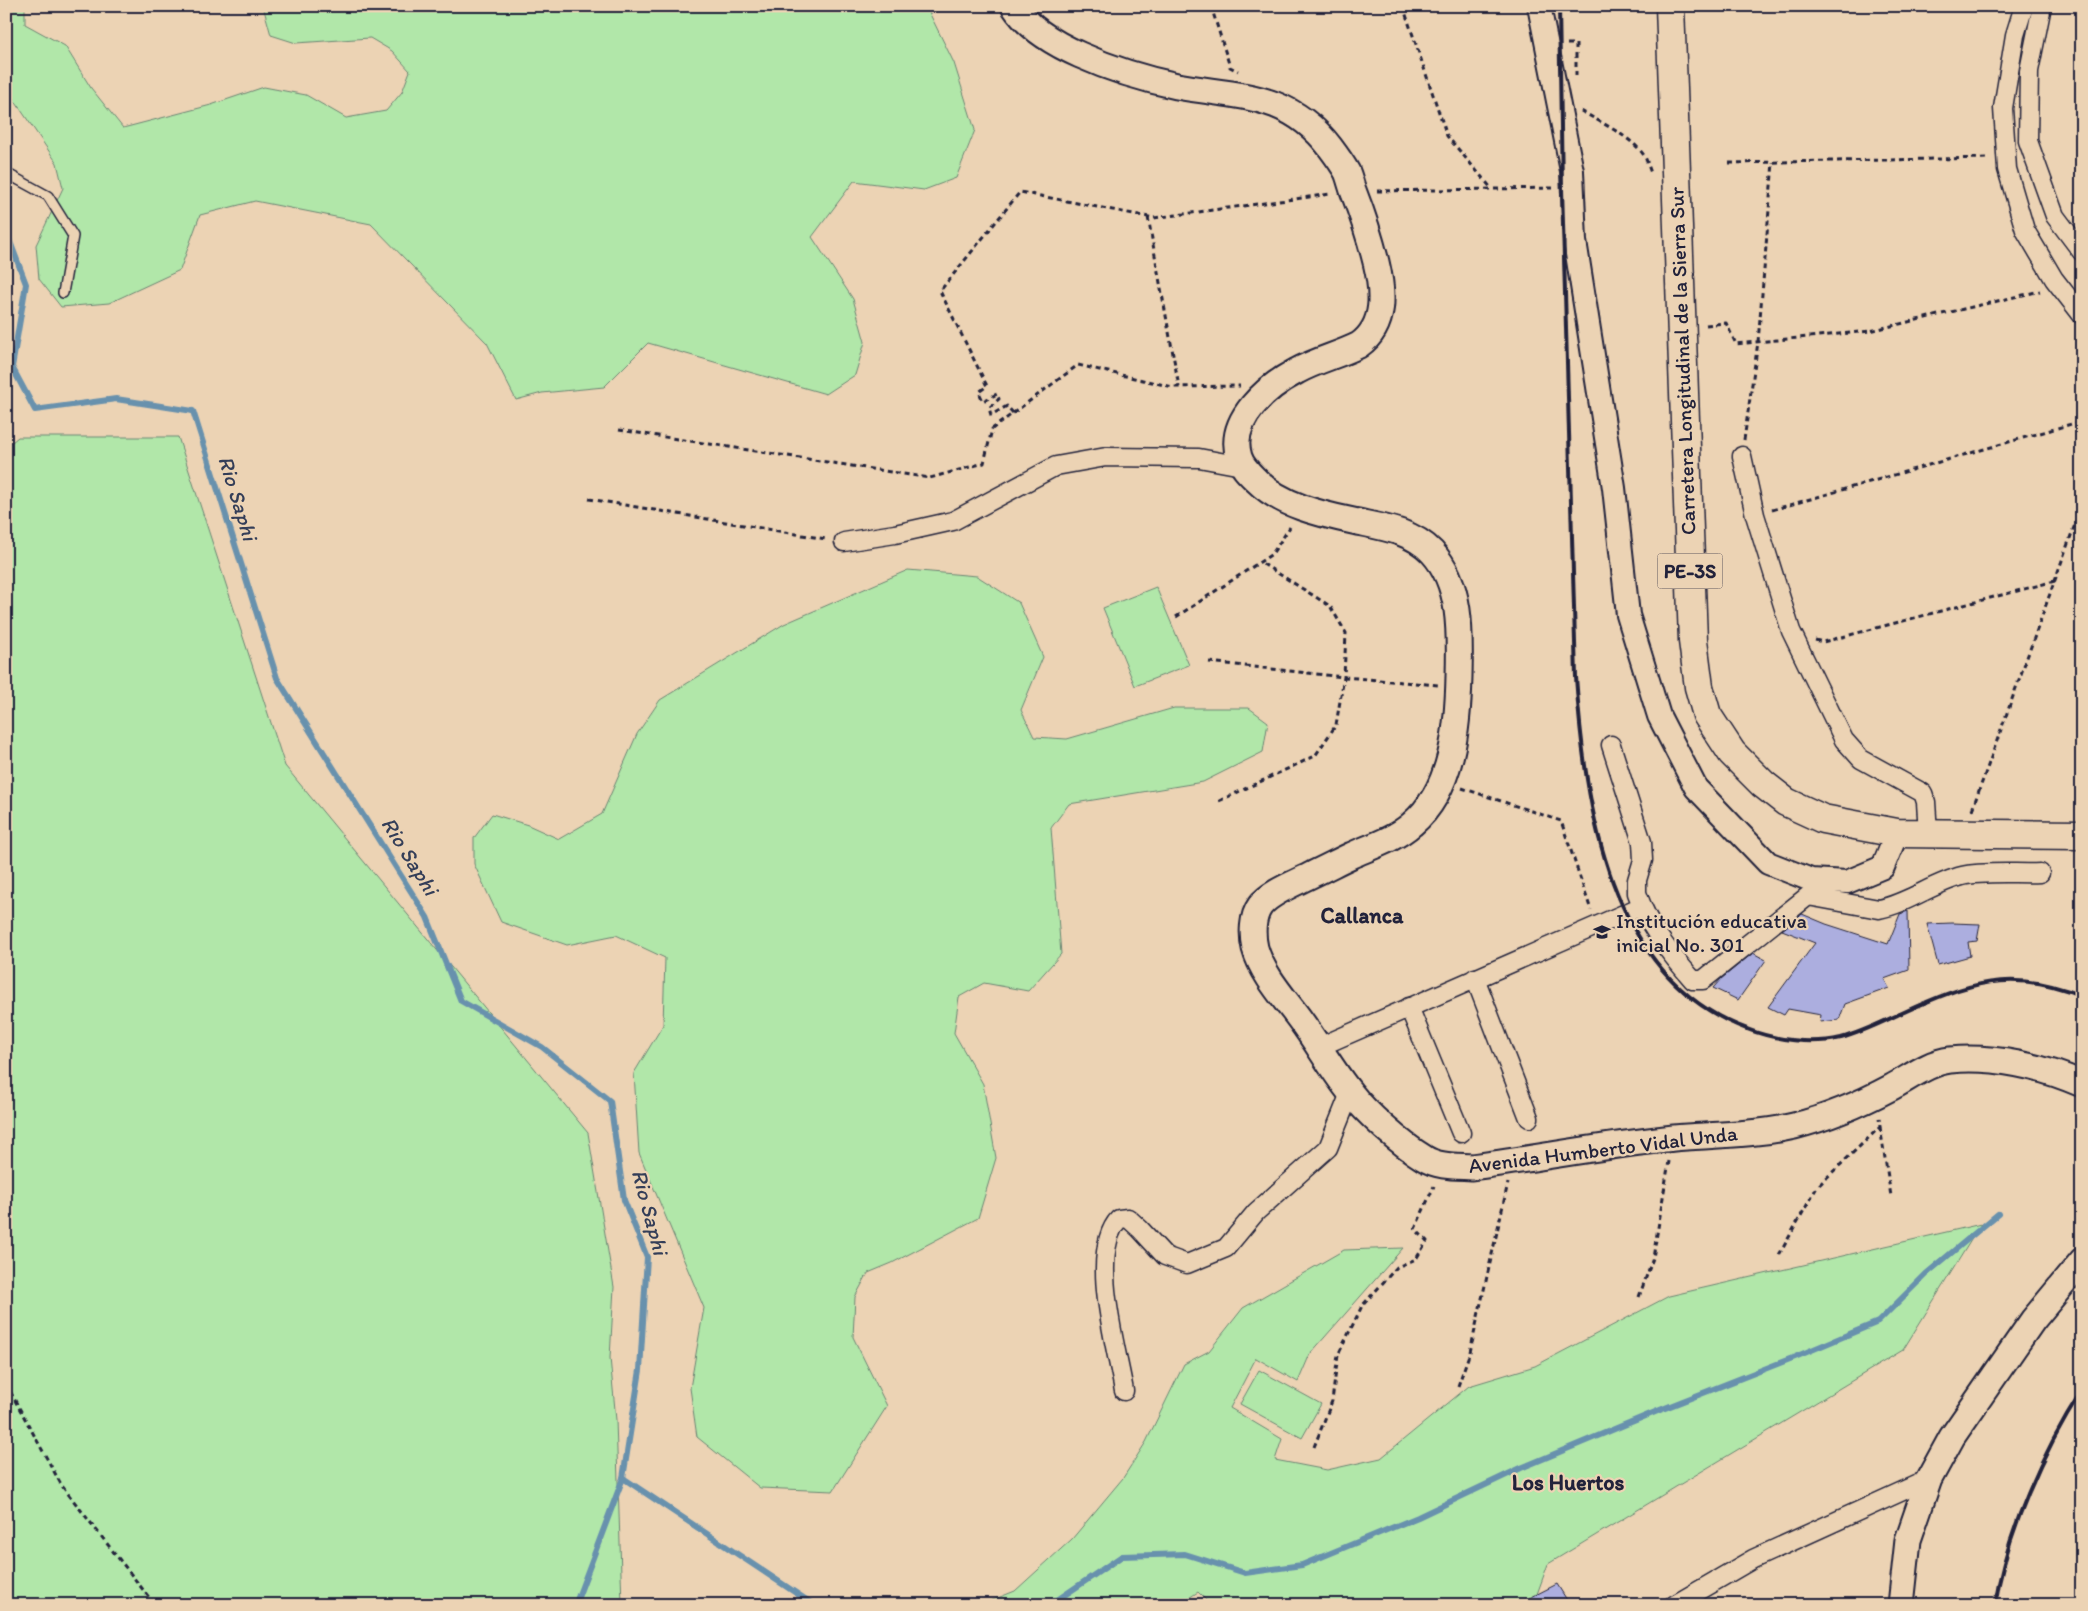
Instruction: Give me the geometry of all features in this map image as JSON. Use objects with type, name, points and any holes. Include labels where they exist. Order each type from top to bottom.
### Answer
[{"type":"highway","name":"Carretera Longitudinal de la Sierra Sur","points":[[1670,6],[1680,328],[1693,641],[1699,687],[1707,716],[1732,752],[1763,784],[1786,802],[1823,819],[1897,833],[2082,835]]},
{"type":"main road","points":[[1014,6],[1031,26],[1038,31],[1062,47],[1094,62],[1177,86],[1225,92],[1271,102],[1297,114],[1315,128],[1338,156],[1347,172],[1367,226],[1379,273],[1382,309],[1378,321],[1368,339],[1297,371],[1276,385],[1254,404],[1242,422],[1237,440],[1237,450],[1242,466]]},
{"type":"main road","name":"Avenida Humberto Vidal Unda","points":[[1242,466],[1262,487],[1303,508],[1388,528],[1413,537],[1431,550],[1445,569],[1454,592],[1460,646],[1459,712],[1444,782],[1433,803],[1412,825],[1384,842],[1350,856],[1276,894],[1260,906],[1252,934],[1255,951],[1275,988],[1319,1047],[1350,1093],[1393,1135],[1426,1160],[1443,1165],[1472,1167],[1673,1138],[1727,1135],[1794,1126],[1874,1096],[1921,1071],[1947,1060],[1979,1059],[2015,1064],[2051,1072],[2082,1084]]},
{"type":"main road","points":[[1901,1605],[1908,1540],[1929,1479],[1952,1437],[2032,1320],[2082,1261]]},
{"type":"street","points":[[1539,6],[1572,171],[1575,241],[1614,488],[1628,615],[1659,716],[1696,788],[1768,863],[1811,880],[1847,882],[1883,867],[1897,833]]},
{"type":"street","points":[[2024,6],[2015,35],[2003,108],[2007,169],[2025,230],[2060,286],[2082,315]]},
{"type":"street","points":[[2042,6],[2029,71],[2028,141],[2055,216],[2082,252]]},
{"type":"street","points":[[1742,456],[1755,515],[1791,631],[1844,740],[1862,759],[1923,793],[1926,802],[1928,833]]},
{"type":"street","points":[[844,542],[895,534],[953,520],[1056,466],[1106,457],[1199,458],[1242,466]]},
{"type":"street","points":[[1611,746],[1642,842],[1643,860],[1637,880],[1637,893],[1649,921],[1673,957],[1693,980],[1703,980],[1808,896]]},
{"type":"street","points":[[1793,872],[1808,896],[1879,909],[1891,907],[1947,881],[1964,876],[2040,873]]},
{"type":"street","points":[[1319,1047],[1642,906]]},
{"type":"street","points":[[1475,978],[1529,1118]]},
{"type":"street","points":[[1409,1008],[1461,1133]]},
{"type":"street","points":[[1124,1391],[1104,1283],[1105,1253],[1112,1226],[1119,1219],[1128,1218],[1165,1256],[1187,1264],[1226,1248],[1256,1212],[1328,1148],[1350,1093]]},
{"type":"street","points":[[1674,1605],[1753,1559],[1929,1479]]},
{"type":"lane","points":[[6,173],[48,196],[73,236],[63,293]]},
{"type":"path","points":[[1210,6],[1230,66],[1246,76]]},
{"type":"path","points":[[1403,6],[1447,136],[1493,190]]},
{"type":"path","points":[[1547,46],[1576,44],[1577,82]]},
{"type":"path","points":[[1578,107],[1581,111],[1618,132],[1640,151],[1656,183],[1677,200]]},
{"type":"path","points":[[1729,163],[2007,158]]},
{"type":"path","points":[[1742,456],[1758,342],[1773,162]]},
{"type":"path","points":[[1013,413],[1007,406],[991,415],[989,408],[999,399],[997,394],[982,401],[979,392],[987,386],[940,291],[1020,192],[1154,218],[1353,191],[1557,188]]},
{"type":"path","points":[[1148,217],[1179,387]]},
{"type":"path","points":[[1680,328],[1726,323],[1736,344],[1870,331],[2060,286]]},
{"type":"path","points":[[619,430],[930,478],[984,463],[992,429],[1078,365],[1179,387],[1276,385]]},
{"type":"path","points":[[1755,515],[2082,420]]},
{"type":"path","points":[[589,499],[844,542]]},
{"type":"path","points":[[1963,834],[2082,505]]},
{"type":"path","points":[[1176,617],[1272,554],[1303,508]]},
{"type":"path","points":[[1219,800],[1315,756],[1336,725],[1344,677],[1346,633],[1330,606],[1260,562]]},
{"type":"path","points":[[1791,631],[1823,642],[2055,581]]},
{"type":"path","points":[[1208,662],[1459,687]]},
{"type":"path","points":[[1444,782],[1562,821],[1596,925]]},
{"type":"path","points":[[1874,1096],[1891,1196]]},
{"type":"path","points":[[1779,1255],[1817,1187],[1880,1127]]},
{"type":"path","points":[[1639,1296],[1653,1258],[1673,1138]]},
{"type":"path","points":[[1458,1386],[1470,1352],[1513,1162]]},
{"type":"path","points":[[1314,1447],[1332,1401],[1338,1355],[1362,1306],[1397,1267],[1416,1259],[1427,1241],[1415,1229],[1443,1165]]},
{"type":"path","points":[[6,1384],[62,1486],[154,1605]]},
{"type":"green space","points":[[6,6],[25,6],[25,24],[65,46],[91,88],[123,128],[211,105],[264,87],[306,95],[346,118],[386,111],[402,92],[410,71],[392,51],[370,38],[296,43],[271,35],[263,6],[926,6],[954,63],[975,130],[956,178],[924,190],[854,181],[812,237],[853,299],[865,342],[855,375],[826,394],[648,343],[604,387],[542,393],[516,400],[487,343],[371,224],[255,201],[200,215],[180,270],[109,303],[61,307],[39,279],[36,245],[63,188],[57,163],[6,88]]},
{"type":"green space","points":[[18,437],[178,437],[285,766],[588,1133],[614,1287],[610,1358],[616,1420],[622,1605],[6,1605],[6,447]]},
{"type":"green space","points":[[908,570],[977,576],[1019,603],[1043,657],[1021,710],[1034,737],[1067,739],[1174,708],[1249,708],[1268,722],[1263,752],[1203,782],[1069,804],[1051,828],[1061,954],[1028,991],[984,983],[959,997],[954,1033],[983,1084],[996,1158],[978,1218],[892,1263],[868,1273],[855,1297],[853,1337],[887,1406],[833,1491],[760,1488],[697,1437],[690,1388],[704,1308],[639,1153],[634,1073],[663,1025],[665,958],[616,935],[567,945],[501,922],[474,864],[474,838],[492,814],[528,825],[559,839],[602,814],[637,734],[660,700],[784,624]]},
{"type":"green space","points":[[1156,587],[1189,665],[1135,686],[1103,608]]},
{"type":"green space","points":[[1981,1224],[1903,1350],[1548,1564],[1533,1605],[1211,1605],[1198,1592],[1178,1605],[980,1605],[1015,1591],[1072,1539],[1123,1478],[1146,1442],[1184,1364],[1209,1351],[1243,1308],[1344,1250],[1403,1248],[1310,1354],[1298,1382],[1256,1358],[1230,1408],[1282,1439],[1275,1460],[1327,1470],[1381,1458],[1469,1386],[1535,1366],[1669,1296]]},
{"type":"green space","points":[[1259,1370],[1321,1404],[1302,1438],[1240,1404]]},
{"type":"building","points":[[1908,911],[1909,970],[1884,979],[1889,988],[1845,1004],[1839,1020],[1820,1022],[1821,1015],[1788,1009],[1784,1015],[1768,1007],[1815,943],[1782,930],[1802,914],[1826,924],[1888,944],[1900,914]]},
{"type":"building","points":[[1927,924],[1980,924],[1977,941],[1968,942],[1970,956],[1938,965]]},
{"type":"building","points":[[1753,953],[1766,960],[1738,1000],[1713,988],[1721,979]]},
{"type":"building","points":[[1557,1584],[1570,1605],[1516,1605]]},
{"type":"waterway","name":"Rio Saphi","points":[[6,231],[26,284],[12,367],[35,410],[116,399],[193,411],[277,678],[427,917],[461,1001],[542,1047],[610,1101],[624,1200],[647,1257],[640,1370],[623,1478],[577,1600],[579,1605]]},
{"type":"waterway","points":[[1050,1605],[1122,1556],[1185,1554],[1245,1573],[1302,1565],[1418,1517],[1521,1468],[1878,1322],[1926,1274],[1998,1214]]},
{"type":"waterway","points":[[623,1478],[814,1605]]},
{"type":"railway","points":[[1559,6],[1562,188],[1576,677],[1580,727],[1597,831],[1613,882],[1634,929],[1663,970],[1700,1004],[1747,1029],[1781,1039],[1818,1041],[1841,1038],[1865,1030],[1926,1002],[1990,982],[2033,982],[2057,987],[2082,996]]},
{"type":"railway","points":[[1995,1605],[2008,1550],[2028,1494],[2040,1466],[2082,1391]]},
{"type":"place","name":"Institución educativa inicial No. 301","points":[[1602,932]]},
{"type":"district","name":"Callanca","points":[[1362,915]]},
{"type":"district","name":"Los Huertos","points":[[1568,1482]]}]
